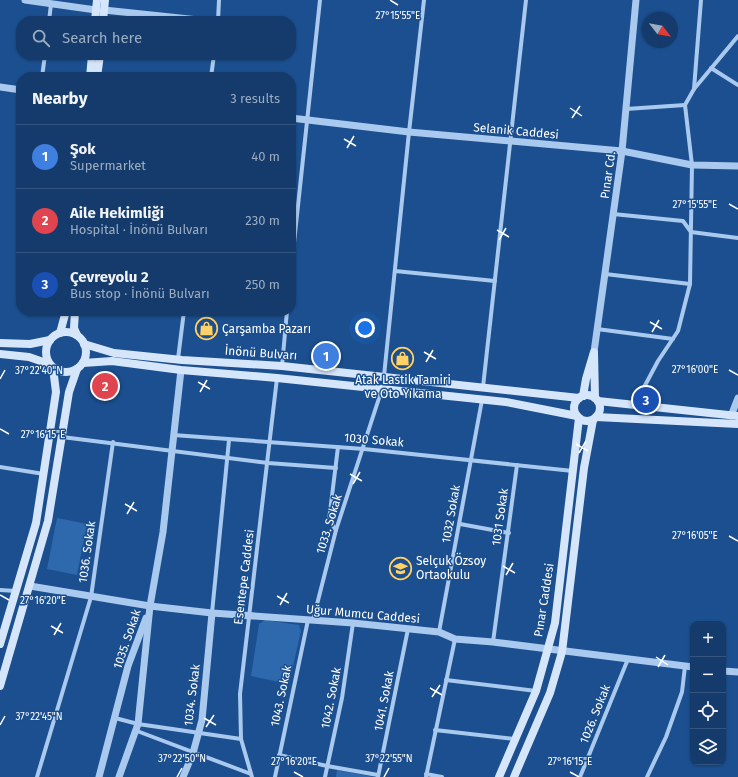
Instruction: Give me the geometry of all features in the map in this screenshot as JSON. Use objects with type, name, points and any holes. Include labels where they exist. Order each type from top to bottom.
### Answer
[{"type":"main road","points":[[97,0],[102,16]]},
{"type":"main road","points":[[97,16],[105,0]]},
{"type":"main road","points":[[90,72],[92,60]]},
{"type":"main road","points":[[98,72],[99,60]]},
{"type":"main road","points":[[60,333],[65,316]]},
{"type":"main road","points":[[0,686],[48,521],[69,392],[85,357],[84,344],[74,328],[75,316]]},
{"type":"main road","points":[[0,342],[30,344],[50,340],[60,333],[72,333],[77,335]]},
{"type":"main road","points":[[0,644],[36,523],[56,392],[46,349],[50,340]]},
{"type":"main road","name":"İnönü Bulvarı","points":[[84,344],[114,352],[178,359],[282,366],[581,397]]},
{"type":"main road","points":[[594,352],[581,397],[574,408],[578,417],[586,421],[595,418],[738,424]]},
{"type":"main road","points":[[594,352],[597,400],[600,410],[595,418]]},
{"type":"main road","points":[[0,354],[29,357],[65,373],[80,366]]},
{"type":"main road","name":"İnönü Bulvarı","points":[[80,366],[112,361],[181,370],[277,378],[506,402],[578,417]]},
{"type":"main road","points":[[277,378],[282,366]]},
{"type":"main road","points":[[382,389],[384,376]]},
{"type":"main road","points":[[581,397],[591,396],[597,400],[634,406],[735,416]]},
{"type":"main road","name":"Pınar Caddesi","points":[[499,777],[536,691],[555,623],[578,417]]},
{"type":"main road","name":"Pınar Caddesi","points":[[514,777],[550,693],[562,652],[584,468],[595,418]]},
{"type":"street","points":[[25,0],[159,16]]},
{"type":"street","points":[[218,16],[219,0]]},
{"type":"street","points":[[296,218],[320,0]]},
{"type":"street","points":[[384,376],[424,0]]},
{"type":"street","points":[[483,387],[512,142],[526,0]]},
{"type":"street","name":"Pınar Cd.","points":[[594,352],[622,151],[636,0]]},
{"type":"street","points":[[694,89],[701,0]]},
{"type":"street","points":[[50,16],[51,4]]},
{"type":"street","points":[[634,406],[678,331],[690,284],[692,165],[685,105],[694,89],[738,36]]},
{"type":"street","points":[[43,72],[44,60]]},
{"type":"street","points":[[212,72],[214,60]]},
{"type":"street","points":[[711,68],[738,85]]},
{"type":"street","points":[[0,87],[16,89]]},
{"type":"street","points":[[626,109],[685,105]]},
{"type":"street","name":"Selanik Caddesi","points":[[296,119],[409,132],[622,151],[692,165],[738,164]]},
{"type":"street","points":[[613,214],[683,221],[691,232],[738,238]]},
{"type":"street","points":[[395,271],[495,281]]},
{"type":"street","points":[[605,274],[690,284]]},
{"type":"street","points":[[178,359],[183,316]]},
{"type":"street","points":[[282,366],[287,316]]},
{"type":"street","points":[[597,328],[672,339]]},
{"type":"street","points":[[150,606],[163,532],[181,370]]},
{"type":"street","name":"Esentepe Caddesi","points":[[252,776],[241,739],[240,694],[277,378]]},
{"type":"street","name":"1033. Sokak","points":[[310,620],[336,530],[364,449],[382,389]]},
{"type":"street","points":[[735,416],[738,398]]},
{"type":"street","name":"1032 Sokak","points":[[439,632],[482,400]]},
{"type":"street","name":"1030 Sokak","points":[[173,435],[364,449],[573,471]]},
{"type":"street","points":[[62,437],[113,442],[268,463],[336,468]]},
{"type":"street","points":[[212,613],[229,440]]},
{"type":"street","name":"1036. Sokak","points":[[38,777],[91,597],[113,442]]},
{"type":"street","points":[[336,530],[329,520],[338,447]]},
{"type":"street","name":"1031 Sokak","points":[[493,642],[517,465]]},
{"type":"street","points":[[0,466],[44,474]]},
{"type":"street","points":[[460,524],[508,533]]},
{"type":"street","name":"Uğur Mumcu Caddesi","points":[[30,586],[150,606],[212,613],[353,623],[439,632],[455,639],[493,642],[562,652],[628,658],[690,667]]},
{"type":"street","points":[[0,590],[16,591]]},
{"type":"street","name":"1035. Sokak","points":[[99,777],[128,666],[150,606]]},
{"type":"street","name":"1035. Sokak","points":[[119,777],[138,728],[150,606]]},
{"type":"street","name":"1034. Sokak","points":[[183,777],[193,753],[202,720],[212,613]]},
{"type":"street","name":"1043. Sokak","points":[[275,777],[310,620]]},
{"type":"street","name":"1042. Sokak","points":[[325,777],[342,698],[353,623]]},
{"type":"street","name":"1041. Sokak","points":[[378,776],[408,629]]},
{"type":"street","points":[[442,777],[426,776],[455,639]]},
{"type":"street","name":"1026. Sokak","points":[[580,777],[628,658]]},
{"type":"street","points":[[647,777],[666,736],[682,692],[685,666]]},
{"type":"street","points":[[726,670],[738,672]]},
{"type":"street","points":[[446,680],[536,691]]},
{"type":"street","points":[[115,718],[193,753],[252,776]]},
{"type":"street","points":[[138,728],[241,739]]},
{"type":"street","points":[[435,730],[515,739]]},
{"type":"street","points":[[279,755],[378,776]]},
{"type":"shaded area","points":[[57,518],[87,524],[77,575],[47,569]]},
{"type":"shaded area","points":[[265,620],[299,625],[301,631],[289,684],[251,676],[259,624]]},
{"type":"shaded area","points":[[337,770],[374,777],[336,777]]},
{"type":"place","name":"Çarşamba Pazarı","points":[[207,329]]},
{"type":"place","name":"Şok","points":[[326,356]]},
{"type":"place","name":"Atak Lastik Tamiri ve Oto Yıkama","points":[[403,359]]},
{"type":"place","name":"Aile Hekimliği","points":[[105,386]]},
{"type":"place","name":"Çevreyolu 2","points":[[646,400]]},
{"type":"place","name":"Selçuk Özsoy Ortaokulu","points":[[400,568]]}]
